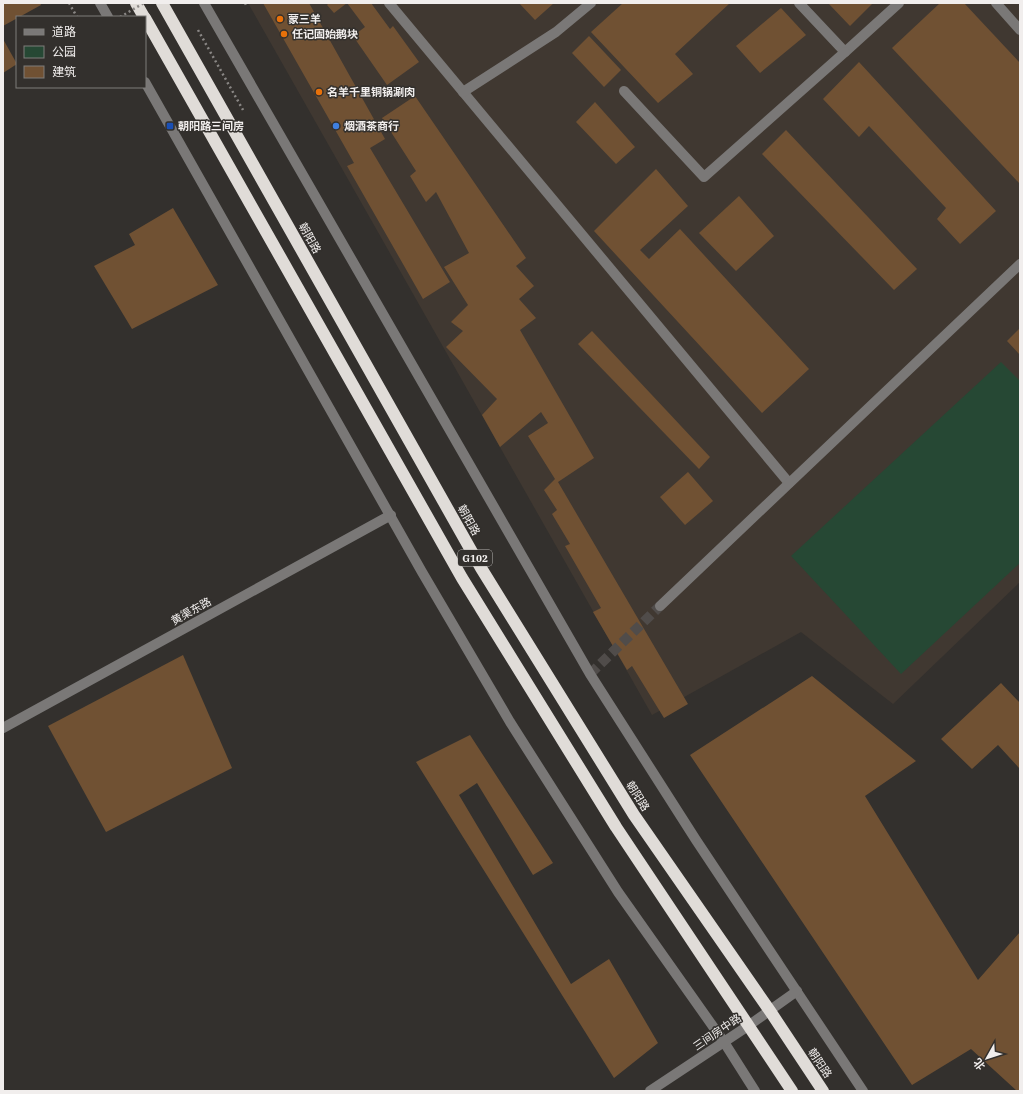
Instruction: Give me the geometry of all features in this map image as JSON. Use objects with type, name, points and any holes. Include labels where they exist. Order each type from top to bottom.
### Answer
[{"type":"highway","name":"G102","points":[[136,3],[144,16]]},
{"type":"highway","name":"朝阳路","points":[[162,3],[481,568],[634,815],[770,1011],[823,1091]]},
{"type":"highway","name":"G102","points":[[146,20],[462,578],[616,827],[792,1091]]},
{"type":"street","points":[[100,3],[107,16]]},
{"type":"street","name":"朝阳路","points":[[204,3],[590,674],[696,840],[863,1091]]},
{"type":"street","points":[[389,3],[789,483]]},
{"type":"street","points":[[463,92],[556,32],[591,3]]},
{"type":"street","points":[[799,3],[845,52]]},
{"type":"street","points":[[624,91],[704,177],[899,3]]},
{"type":"street","points":[[996,3],[1020,30]]},
{"type":"street","points":[[146,84],[510,722],[618,892],[724,1042],[755,1091]]},
{"type":"street","points":[[660,606],[1020,264]]},
{"type":"street","name":"黄渠东路","points":[[3,728],[391,515]]},
{"type":"street","name":"三间房中路","points":[[650,1091],[748,1026],[797,991]]},
{"type":"path","points":[[69,3],[76,16]]},
{"type":"path","points":[[122,16],[144,3]]},
{"type":"path","points":[[244,3],[247,7]]},
{"type":"shaded area","points":[[248,3],[1020,3],[1020,582],[893,704],[801,632],[652,715]]},
{"type":"green space","points":[[1001,362],[1020,381],[1020,563],[901,674],[791,556]]},
{"type":"building","points":[[3,3],[40,3],[41,5],[21,16],[16,16],[16,19],[3,26]]},
{"type":"building","points":[[263,3],[309,3],[385,139],[370,148],[450,282],[423,299],[347,166],[354,163]]},
{"type":"building","points":[[329,3],[347,3],[334,13],[327,5]]},
{"type":"building","points":[[347,3],[371,3],[390,29],[393,26],[419,62],[387,85],[353,36],[365,27]]},
{"type":"building","points":[[519,3],[554,3],[535,20]]},
{"type":"building","points":[[623,3],[730,3],[675,54],[693,74],[658,103],[591,32]]},
{"type":"building","points":[[828,3],[873,3],[850,26]]},
{"type":"building","points":[[940,3],[964,3],[1020,63],[1020,184],[892,48]]},
{"type":"building","points":[[781,8],[806,35],[760,73],[736,46]]},
{"type":"building","points":[[589,36],[621,70],[604,87],[572,53]]},
{"type":"building","points":[[3,39],[16,65],[3,73]]},
{"type":"building","points":[[859,62],[996,211],[960,244],[937,219],[946,208],[869,126],[859,137],[823,99]]},
{"type":"building","points":[[415,96],[526,258],[516,266],[534,286],[519,299],[536,318],[520,330],[594,458],[558,482],[688,704],[664,718],[632,666],[627,670],[593,612],[601,608],[565,546],[570,544],[552,514],[557,510],[544,490],[555,479],[528,436],[548,423],[541,412],[500,447],[482,415],[497,399],[446,347],[463,331],[451,322],[468,305],[444,267],[469,253],[436,192],[426,202],[410,176],[416,171],[382,118]]},
{"type":"building","points":[[595,102],[635,147],[616,164],[576,122]]},
{"type":"building","points":[[786,130],[917,269],[894,290],[762,154]]},
{"type":"building","points":[[656,169],[688,206],[640,250],[649,259],[680,229],[809,369],[762,413],[594,231]]},
{"type":"building","points":[[739,196],[774,236],[736,271],[699,233]]},
{"type":"building","points":[[173,208],[218,285],[132,329],[94,266],[135,245],[129,234]]},
{"type":"building","points":[[1020,328],[1020,355],[1007,341]]},
{"type":"building","points":[[592,331],[710,457],[699,469],[578,344]]},
{"type":"building","points":[[688,472],[713,501],[685,525],[660,497]]},
{"type":"building","points":[[183,655],[232,768],[106,832],[48,726]]},
{"type":"building","points":[[812,676],[916,761],[865,796],[978,980],[1020,932],[1020,1091],[1017,1091],[971,1049],[912,1085],[690,755]]},
{"type":"building","points":[[1001,683],[1020,703],[1020,769],[998,745],[972,769],[941,739]]},
{"type":"building","points":[[470,735],[553,863],[533,875],[477,783],[459,795],[571,984],[609,959],[658,1043],[614,1078],[416,762]]},
{"type":"tunnel","points":[[590,674],[660,606]]},
{"type":"place","name":"蒙三羊","points":[[280,19]]},
{"type":"place","name":"任记固始鹅块","points":[[284,34]]},
{"type":"place","name":"名羊千里铜锅涮肉","points":[[319,92]]},
{"type":"place","name":"朝阳路三间房","points":[[170,126]]},
{"type":"place","name":"烟酒茶商行","points":[[336,126]]}]
